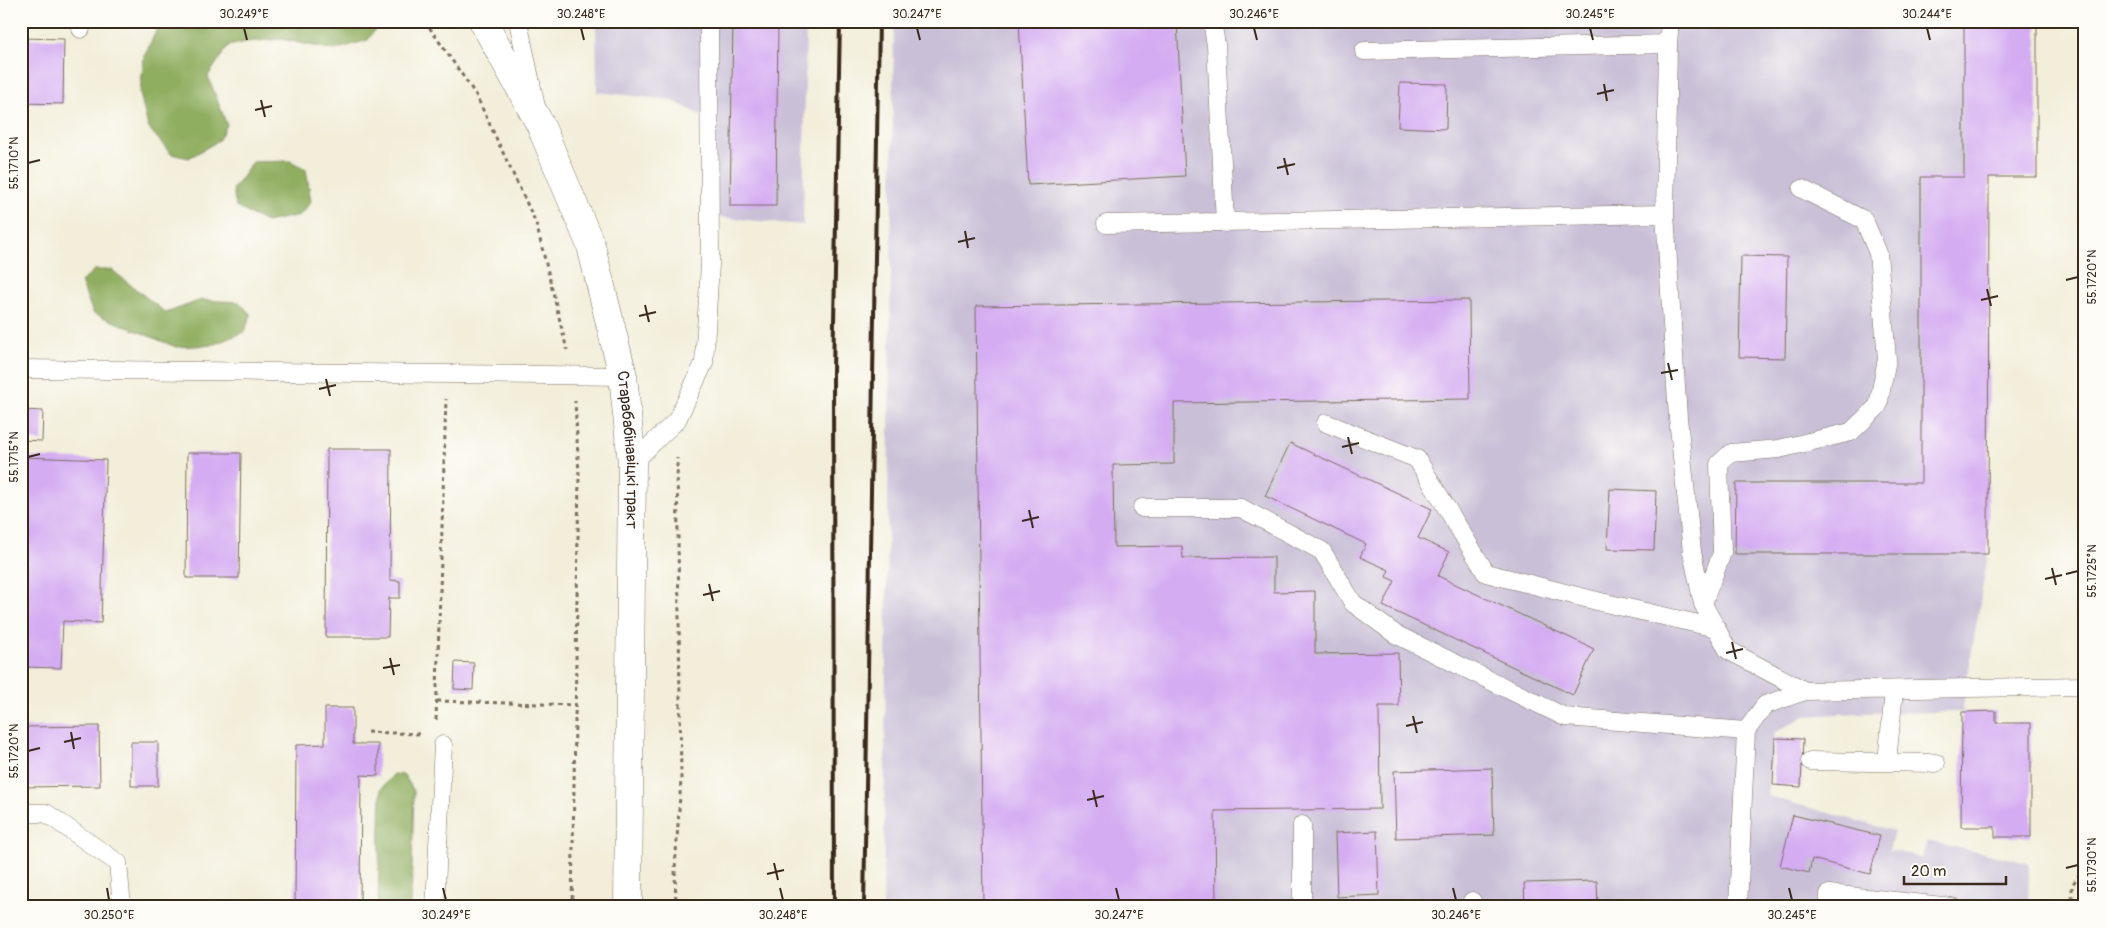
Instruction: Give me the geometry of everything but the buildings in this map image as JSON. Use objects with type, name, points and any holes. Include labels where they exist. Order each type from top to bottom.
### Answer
[{"type":"street","name":"Старабабінавіцкі тракт","points":[[483,21],[540,124],[591,246],[623,376],[632,463],[628,907]]},
{"type":"lane","points":[[518,21],[540,124]]},
{"type":"lane","points":[[632,463],[677,420],[704,363],[710,264],[709,21]]},
{"type":"lane","points":[[1212,21],[1216,45],[1225,222]]},
{"type":"lane","points":[[1670,21],[1668,44],[1666,214],[1678,418],[1692,552],[1703,604],[1728,650],[1805,691]]},
{"type":"lane","points":[[1364,51],[1668,44]]},
{"type":"lane","points":[[1703,604],[1722,553],[1719,464],[1730,453],[1779,448],[1851,432],[1878,406],[1887,359],[1878,253],[1864,220],[1802,189]]},
{"type":"lane","points":[[1106,224],[1666,214]]},
{"type":"lane","points":[[21,369],[623,376]]},
{"type":"lane","points":[[1326,423],[1417,459],[1486,573],[1716,628]]},
{"type":"lane","points":[[1142,508],[1241,508],[1322,551],[1354,603],[1395,634],[1565,717],[1746,732]]},
{"type":"lane","points":[[1738,907],[1746,732],[1765,705],[1805,691],[1894,691],[2085,686]]},
{"type":"lane","points":[[1887,762],[1894,691]]},
{"type":"lane","points":[[435,907],[439,740]]},
{"type":"lane","points":[[1810,761],[1936,763]]},
{"type":"lane","points":[[21,813],[46,813],[118,863],[122,907]]},
{"type":"lane","points":[[1302,825],[1302,907]]},
{"type":"lane","points":[[1828,907],[1829,894],[1952,907]]},
{"type":"path","points":[[425,21],[476,95],[536,223],[573,376],[579,476],[572,907]]},
{"type":"path","points":[[367,732],[439,740],[437,701],[447,373]]},
{"type":"path","points":[[676,907],[675,869],[681,780],[677,420]]},
{"type":"path","points":[[437,701],[576,705]]},
{"type":"path","points":[[2072,907],[2072,885],[2085,866]]},
{"type":"shaded area","points":[[596,21],[806,21],[803,225],[707,216],[708,119],[671,100],[597,92]]},
{"type":"shaded area","points":[[894,21],[2037,21],[2037,177],[1989,178],[1988,554],[1962,712],[1859,713],[1805,716],[1774,733],[1767,796],[1894,831],[1889,850],[1922,857],[1927,841],[2029,863],[2028,907],[883,907]]},
{"type":"green space","points":[[164,21],[377,21],[378,25],[368,40],[334,50],[281,39],[246,42],[228,46],[208,76],[227,125],[218,141],[189,158],[171,154],[148,127],[140,93],[144,56],[160,23]]},
{"type":"green space","points":[[290,161],[306,169],[311,202],[300,215],[266,222],[236,207],[233,189],[253,162]]},
{"type":"green space","points":[[94,270],[112,270],[166,313],[201,300],[239,302],[251,315],[244,332],[212,345],[176,347],[93,313],[81,282]]},
{"type":"green space","points":[[394,774],[404,775],[414,791],[411,907],[383,907],[378,904],[381,789]]},
{"type":"railway","points":[[834,907],[833,372],[840,21]]},
{"type":"railway","points":[[864,907],[879,21]]}]
